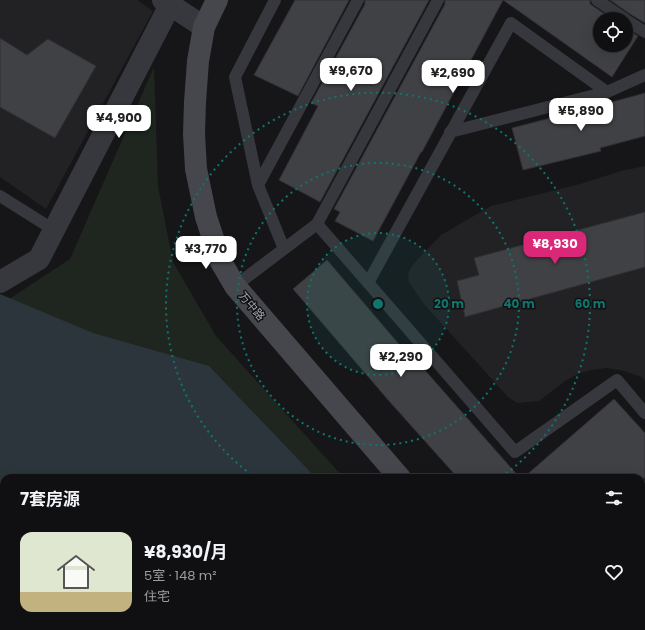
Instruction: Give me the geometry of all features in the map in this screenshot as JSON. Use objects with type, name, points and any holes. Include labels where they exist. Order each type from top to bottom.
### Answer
[{"type":"street","name":"万中路","points":[[217,0],[204,27],[198,60],[194,102],[194,134],[196,169],[206,217],[221,262],[235,286],[396,474]]},
{"type":"street","points":[[0,282],[39,259],[166,2],[204,27]]},
{"type":"lane","points":[[276,0],[235,77],[258,185],[284,249]]},
{"type":"lane","points":[[258,185],[358,0]]},
{"type":"lane","points":[[235,286],[317,224],[438,0]]},
{"type":"lane","points":[[597,0],[615,12]]},
{"type":"lane","points":[[368,283],[511,22],[607,92]]},
{"type":"lane","points":[[633,24],[645,32]]},
{"type":"lane","points":[[450,132],[607,92],[645,75]]},
{"type":"lane","points":[[0,196],[54,230]]},
{"type":"lane","points":[[317,224],[515,452],[617,380],[645,413]]},
{"type":"shaded area","points":[[0,0],[137,0],[153,11],[46,209],[0,177]]},
{"type":"shaded area","points":[[154,67],[158,186],[173,262],[216,336],[340,474],[0,474],[0,305],[70,259]]},
{"type":"shaded area","points":[[645,166],[645,381],[642,377],[624,371],[607,368],[591,370],[578,374],[565,381],[539,401],[517,403],[508,397],[423,303],[409,282],[408,274],[412,266],[441,235],[491,206]]},
{"type":"shaded area","points":[[0,294],[93,333],[209,366],[312,474],[0,474]]},
{"type":"building","points":[[295,0],[349,0],[298,96],[254,75]]},
{"type":"building","points":[[365,0],[429,0],[320,202],[279,180],[318,106],[311,103],[365,4]]},
{"type":"building","points":[[445,0],[503,0],[373,241],[335,221],[340,212],[334,209],[445,4]]},
{"type":"building","points":[[503,0],[590,0],[590,4],[602,12],[593,12],[593,52],[628,52],[612,77]]},
{"type":"building","points":[[610,0],[645,0],[645,23],[633,16],[633,12],[627,12]]},
{"type":"building","points":[[633,33],[638,36],[633,44]]},
{"type":"building","points":[[0,38],[27,55],[48,39],[96,66],[55,138],[0,107]]},
{"type":"building","points":[[645,93],[645,136],[600,148],[601,151],[523,170],[512,128]]},
{"type":"building","points":[[645,212],[645,267],[465,317],[457,281],[479,275],[474,258]]},
{"type":"building","points":[[327,260],[421,370],[423,368],[516,474],[454,474],[389,401],[293,289]]},
{"type":"building","points":[[614,399],[645,433],[645,474],[528,474]]}]
